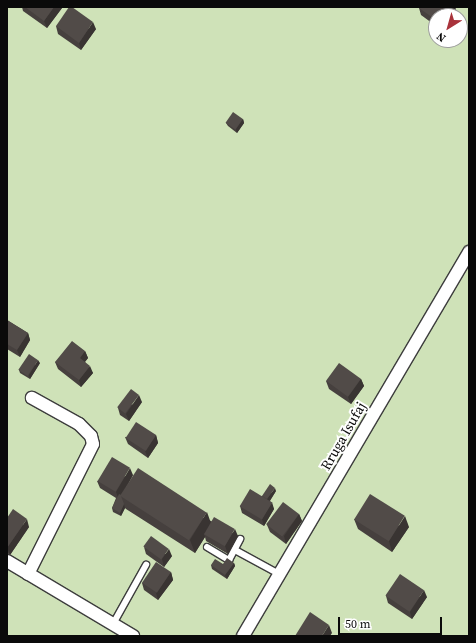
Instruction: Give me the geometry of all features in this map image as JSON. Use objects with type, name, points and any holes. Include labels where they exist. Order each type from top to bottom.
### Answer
[{"type":"street","name":"Rruga Isufaj","points":[[243,636],[469,252]]},
{"type":"street","points":[[28,574],[93,444],[91,436],[79,424],[32,398]]},
{"type":"street","points":[[7,561],[133,636]]},
{"type":"lane","points":[[207,547],[229,560],[236,550],[240,539]]},
{"type":"lane","points":[[236,550],[279,574]]},
{"type":"lane","points":[[113,624],[146,565]]},
{"type":"green space","points":[[7,7],[469,7],[469,636],[7,636]]},
{"type":"building","points":[[25,7],[54,7],[44,21]]},
{"type":"building","points":[[69,7],[72,7],[93,22],[79,43],[56,26]]},
{"type":"building","points":[[449,7],[428,8],[428,14],[419,8]]},
{"type":"building","points":[[233,112],[243,119],[235,130],[226,123]]},
{"type":"building","points":[[7,320],[28,333],[17,350],[7,344]]},
{"type":"building","points":[[72,341],[85,351],[80,358],[90,366],[79,380],[55,362]]},
{"type":"building","points":[[29,354],[38,360],[27,376],[18,370]]},
{"type":"building","points":[[339,363],[361,379],[348,397],[326,381]]},
{"type":"building","points":[[131,389],[139,395],[125,413],[117,407]]},
{"type":"building","points":[[136,422],[156,435],[146,451],[126,438]]},
{"type":"building","points":[[112,457],[130,468],[116,492],[98,481]]},
{"type":"building","points":[[138,468],[207,513],[189,540],[120,496]]},
{"type":"building","points":[[270,484],[275,488],[267,499],[262,496]]},
{"type":"building","points":[[250,489],[272,502],[262,520],[240,506]]},
{"type":"building","points":[[119,494],[121,495],[124,504],[120,513],[112,508]]},
{"type":"building","points":[[370,494],[405,516],[389,541],[354,519]]},
{"type":"building","points":[[283,502],[299,514],[282,536],[266,524]]},
{"type":"building","points":[[13,509],[27,519],[7,548],[7,518]]},
{"type":"building","points":[[214,517],[235,529],[225,546],[204,534]]},
{"type":"building","points":[[151,536],[169,549],[161,559],[143,547]]},
{"type":"building","points":[[227,558],[234,563],[225,575],[211,565],[215,559],[223,564]]},
{"type":"building","points":[[156,562],[171,572],[157,593],[142,583]]},
{"type":"building","points":[[400,574],[424,590],[410,612],[385,596]]},
{"type":"building","points":[[310,612],[329,625],[322,636],[295,636]]}]
